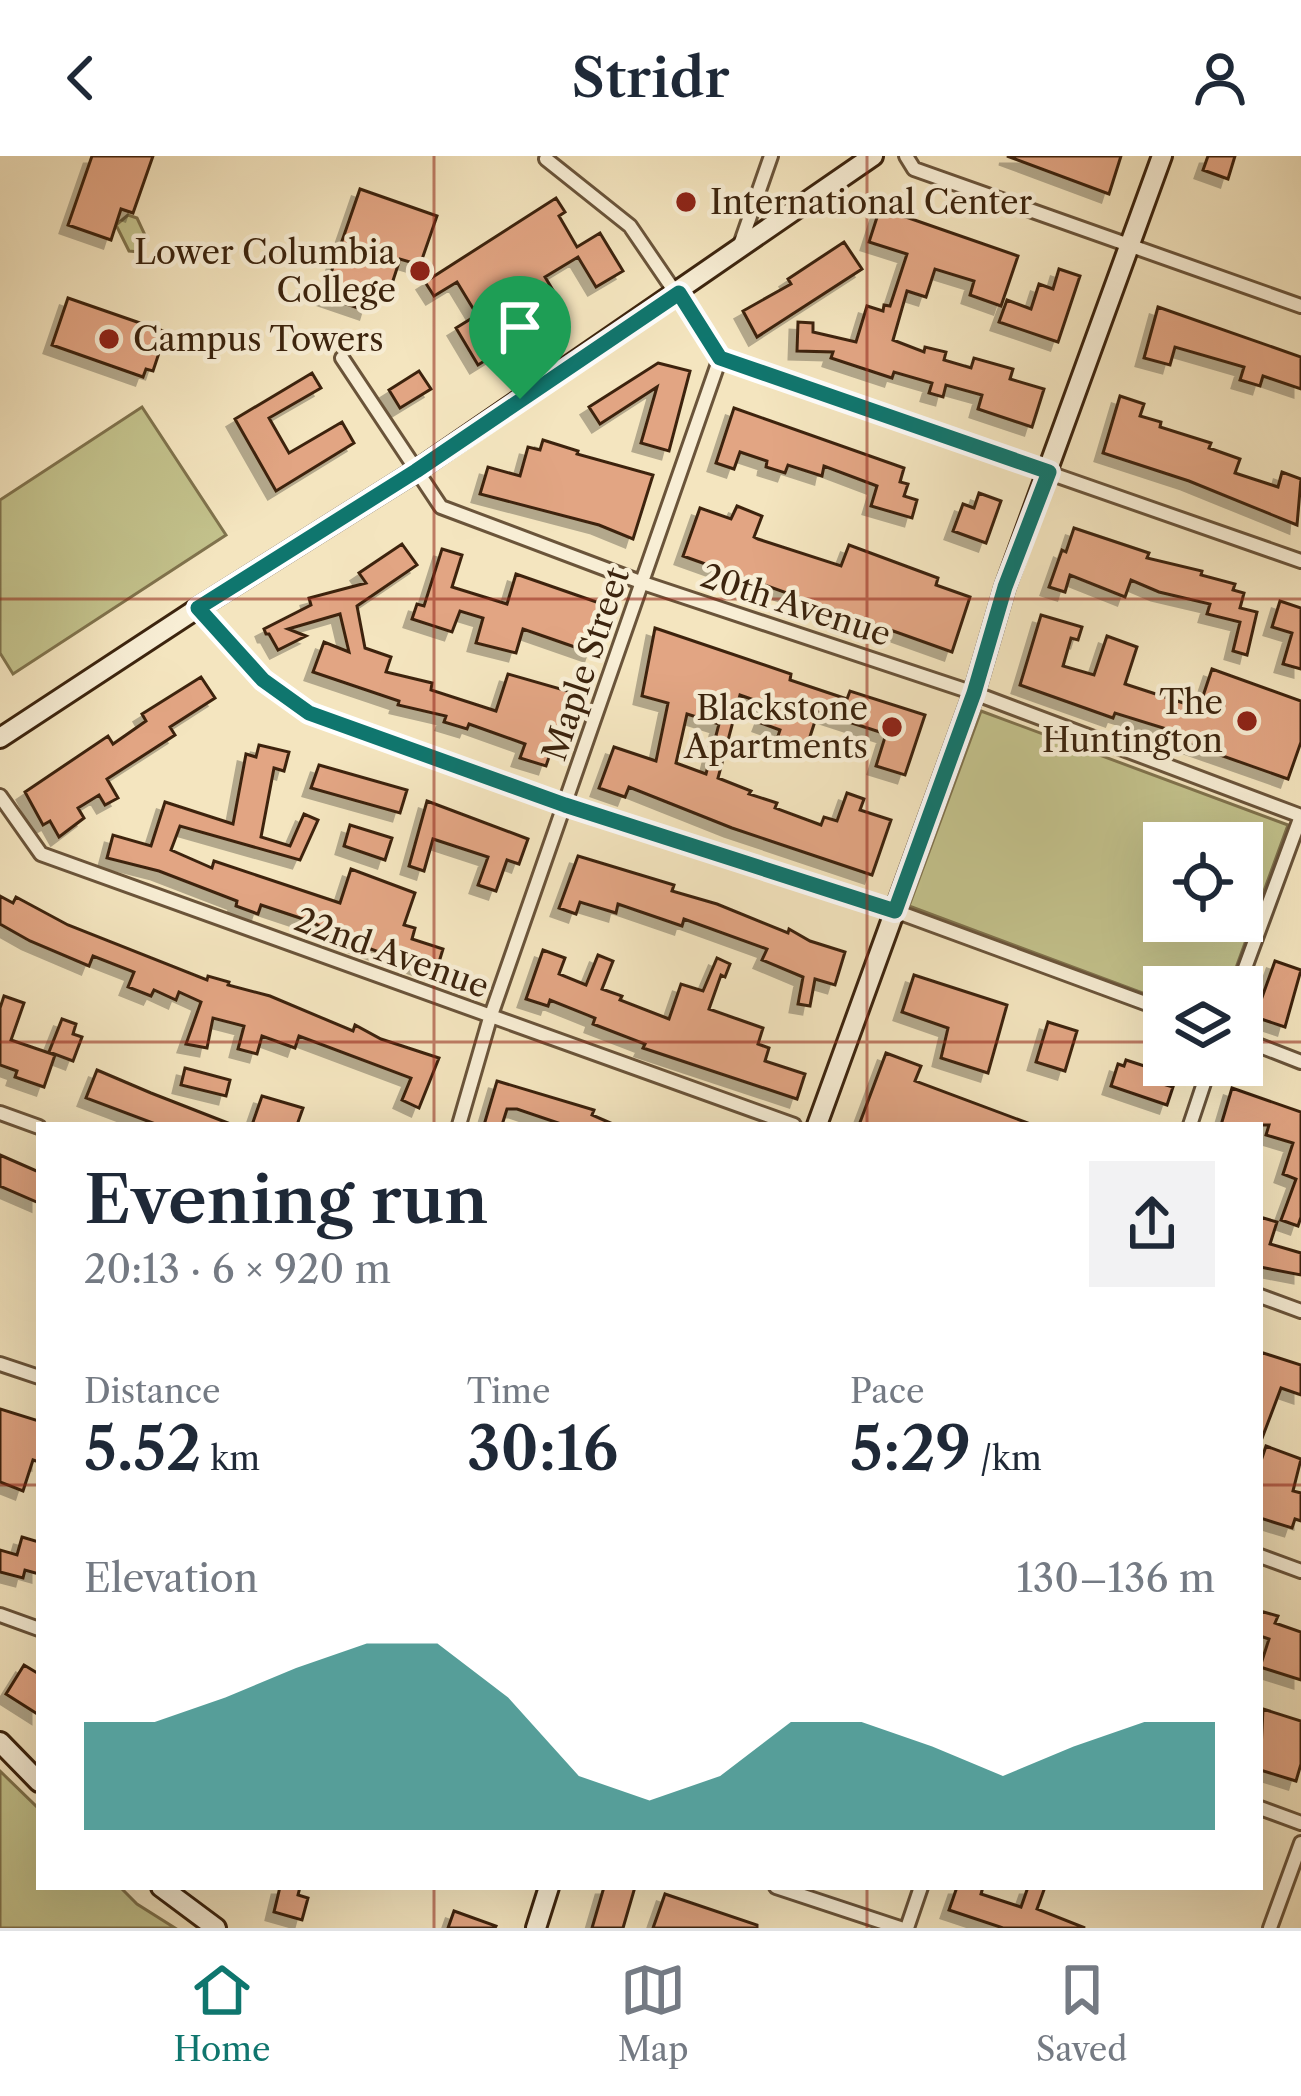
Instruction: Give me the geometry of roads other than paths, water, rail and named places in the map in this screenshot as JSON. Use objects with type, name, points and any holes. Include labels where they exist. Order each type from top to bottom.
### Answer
[{"type":"street","points":[[740,246],[771,156]]},
{"type":"street","points":[[0,739],[416,471],[873,156]]},
{"type":"street","points":[[907,156],[914,169],[1301,306]]},
{"type":"street","points":[[818,1122],[1162,156]]},
{"type":"street","points":[[546,159],[630,226],[720,358],[1301,561]]},
{"type":"street","name":"20th Avenue","points":[[342,358],[441,507],[643,583],[974,693],[1301,816]]},
{"type":"street","name":"Maple Street","points":[[460,1122],[490,1018],[720,358]]},
{"type":"street","points":[[198,608],[263,680],[309,713],[565,805],[895,911],[1143,1002]]},
{"type":"street","name":"22nd Avenue","points":[[0,796],[41,854],[785,1122]]},
{"type":"street","points":[[1246,966],[1301,816]]},
{"type":"street","points":[[1263,1047],[1301,1062]]},
{"type":"street","points":[[1191,1122],[1203,1086]]},
{"type":"street","points":[[0,1113],[36,1125]]},
{"type":"street","points":[[1263,1297],[1301,1311]]},
{"type":"street","points":[[0,1364],[36,1377]]},
{"type":"street","points":[[1263,1557],[1301,1570]]},
{"type":"street","points":[[0,1615],[36,1628]]},
{"type":"street","points":[[0,1742],[36,1780]]},
{"type":"street","points":[[1263,1809],[1301,1822]]},
{"type":"street","points":[[1270,1928],[1301,1844]]},
{"type":"street","points":[[536,1928],[548,1890]]},
{"type":"street","points":[[785,1890],[903,1928],[920,1890]]},
{"type":"street","points":[[184,1895],[216,1928]]},
{"type":"place","name":"International Center","points":[[686,202]]},
{"type":"place","name":"Lower Columbia College","points":[[420,271]]},
{"type":"place","name":"Campus Towers","points":[[109,339]]},
{"type":"place","name":"The Huntington","points":[[1247,721]]},
{"type":"place","name":"Blackstone Apartments","points":[[892,727]]}]
